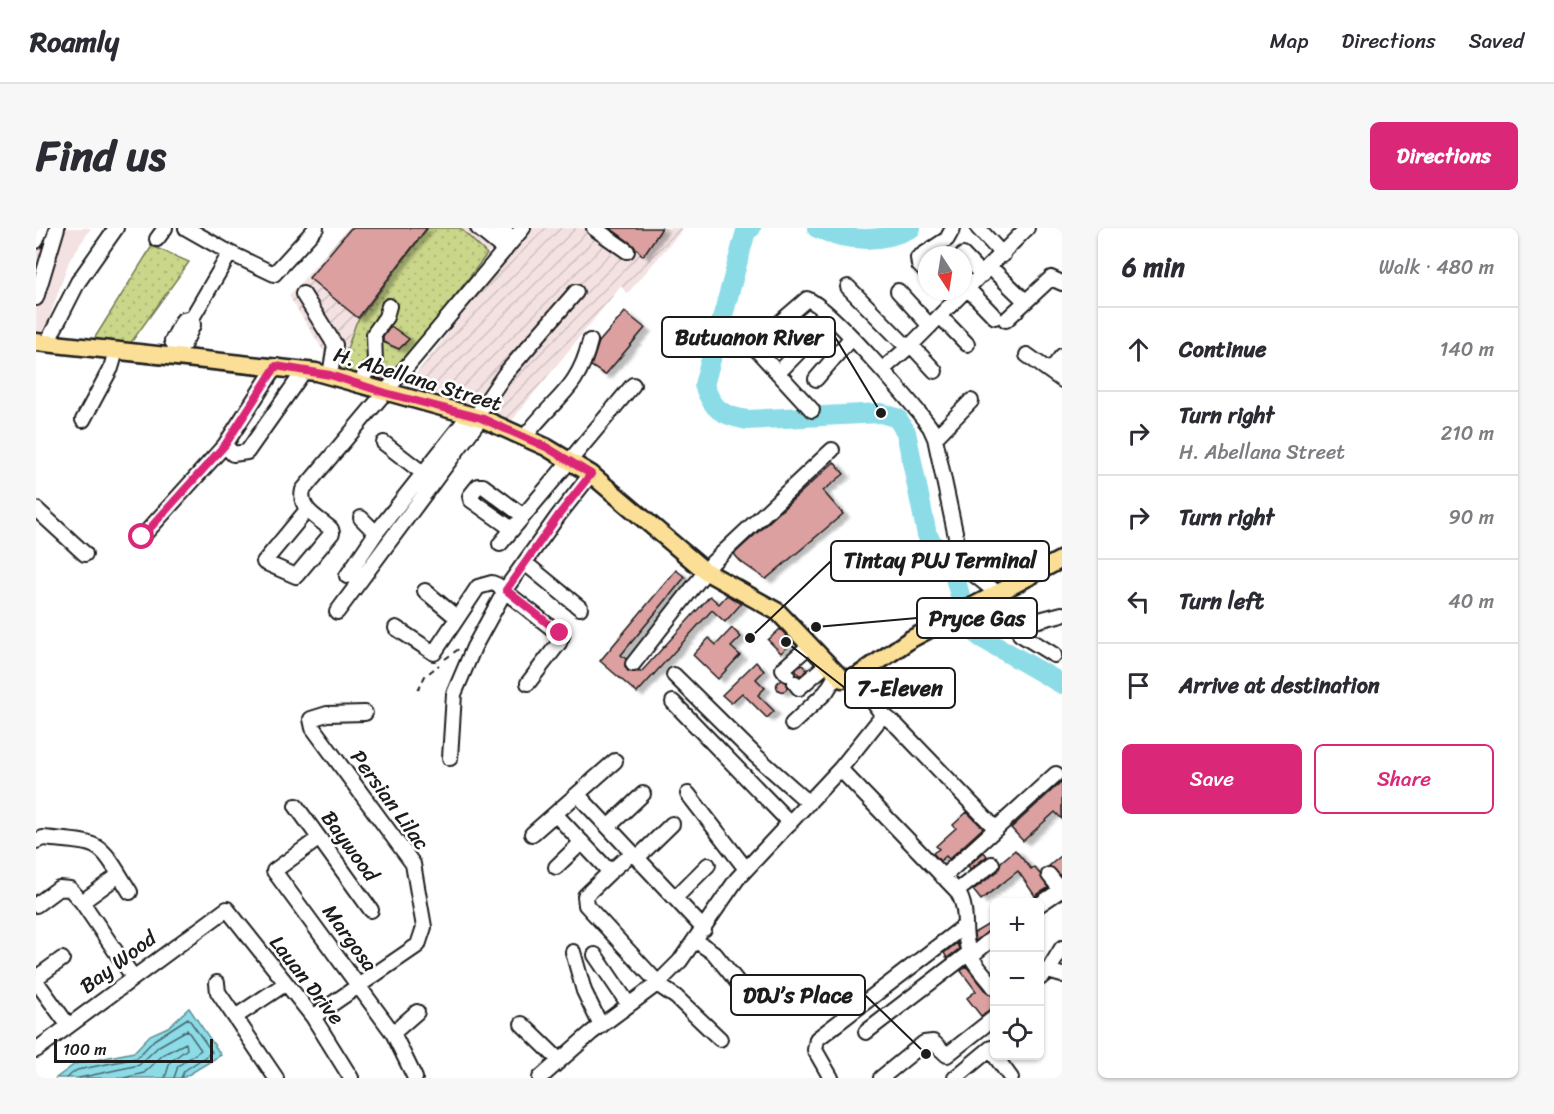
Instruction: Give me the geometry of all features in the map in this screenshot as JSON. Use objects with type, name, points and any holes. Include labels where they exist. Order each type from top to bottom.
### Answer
[{"type":"main road","name":"H. Abellana Street","points":[[41,343],[116,351],[173,352],[303,370],[330,375],[386,393],[476,416],[525,437],[591,474],[705,571],[778,612],[840,675]]},
{"type":"main road","points":[[840,675],[1062,559]]},
{"type":"street","points":[[36,241],[41,228]]},
{"type":"street","points":[[36,298],[57,228]]},
{"type":"street","points":[[41,343],[78,282],[116,228]]},
{"type":"street","points":[[186,228],[230,254],[274,274],[316,228]]},
{"type":"street","points":[[478,228],[505,250]]},
{"type":"street","points":[[307,510],[264,562],[292,575],[298,574],[332,532],[307,510],[302,495],[303,490],[518,233],[499,228]]},
{"type":"street","points":[[594,228],[627,251]]},
{"type":"street","points":[[978,228],[1003,255]]},
{"type":"street","points":[[972,285],[1003,255],[1024,229]]},
{"type":"street","points":[[933,246],[950,233],[958,246]]},
{"type":"street","points":[[173,352],[172,341],[183,320],[192,318],[230,254]]},
{"type":"street","points":[[972,261],[1021,297]]},
{"type":"street","points":[[972,293],[1000,319],[1051,278],[1062,283]]},
{"type":"street","points":[[848,287],[935,371]]},
{"type":"street","points":[[898,291],[967,344]]},
{"type":"street","points":[[337,612],[505,374],[576,292]]},
{"type":"street","points":[[303,294],[335,345],[330,375]]},
{"type":"street","points":[[812,410],[756,350],[755,345],[807,299],[831,319],[882,370],[919,412],[935,438],[962,565],[996,592]]},
{"type":"street","points":[[882,370],[956,301]]},
{"type":"street","points":[[360,385],[365,374],[375,362],[374,334],[386,317],[389,306]]},
{"type":"street","points":[[778,373],[831,319]]},
{"type":"street","points":[[816,379],[850,338]]},
{"type":"street","points":[[525,437],[540,416],[566,394],[582,370],[590,341]]},
{"type":"street","points":[[83,420],[111,368],[116,351]]},
{"type":"street","points":[[1027,355],[1062,380]]},
{"type":"street","points":[[1051,370],[1062,356]]},
{"type":"street","points":[[142,537],[225,445],[276,366]]},
{"type":"street","points":[[225,445],[233,454],[247,452],[303,370]]},
{"type":"street","points":[[500,544],[633,385]]},
{"type":"street","points":[[935,438],[970,401]]},
{"type":"street","points":[[346,576],[376,533],[424,474],[476,416]]},
{"type":"street","points":[[384,443],[424,474]]},
{"type":"street","points":[[633,664],[705,571],[832,450]]},
{"type":"street","points":[[450,758],[454,694],[474,647],[506,590],[591,474]]},
{"type":"street","points":[[512,529],[471,500],[470,496],[478,486],[483,486],[522,515]]},
{"type":"street","points":[[36,509],[85,554]]},
{"type":"street","points":[[361,518],[376,533]]},
{"type":"street","points":[[525,563],[580,608]]},
{"type":"street","points":[[396,628],[434,653],[478,587],[492,584],[506,590],[562,636],[560,643],[528,683]]},
{"type":"street","points":[[425,591],[456,617]]},
{"type":"street","points":[[1054,655],[1020,634],[1020,625],[1062,614]]},
{"type":"street","points":[[809,646],[783,669],[799,688],[840,675]]},
{"type":"street","points":[[674,675],[756,756],[809,803]]},
{"type":"street","points":[[840,675],[897,726],[996,829]]},
{"type":"street","points":[[792,724],[826,692],[840,675]]},
{"type":"street","points":[[673,702],[790,823]]},
{"type":"street","name":"Persian Lilac","points":[[313,1017],[418,945],[423,927],[413,864],[313,728],[312,719],[319,715],[364,713]]},
{"type":"street","points":[[540,1078],[596,1029],[658,984],[696,941],[728,890],[840,770],[880,719],[881,713]]},
{"type":"street","points":[[532,834],[615,761]]},
{"type":"street","points":[[840,770],[957,891],[964,904],[963,927],[970,955],[990,982]]},
{"type":"street","points":[[943,877],[1056,774]]},
{"type":"street","points":[[608,827],[643,794]]},
{"type":"street","points":[[688,794],[746,869]]},
{"type":"street","points":[[578,795],[704,929]]},
{"type":"street","name":"Baywood","points":[[296,806],[371,910]]},
{"type":"street","points":[[556,815],[610,872]]},
{"type":"street","points":[[672,824],[635,856],[610,872],[585,896],[584,900],[658,984],[676,997],[720,1039]]},
{"type":"street","points":[[36,841],[43,838],[92,842],[103,850],[130,892]]},
{"type":"street","name":"Margosa","points":[[318,839],[274,871],[393,1033],[416,1078]]},
{"type":"street","points":[[556,867],[582,842]]},
{"type":"street","points":[[957,891],[992,864]]},
{"type":"street","points":[[675,898],[708,865]]},
{"type":"street","points":[[82,902],[119,874]]},
{"type":"street","points":[[1044,901],[1061,890],[1049,875]]},
{"type":"street","points":[[36,905],[63,887],[70,889],[82,902],[133,977]]},
{"type":"street","name":"Bay Wood","points":[[36,1050],[227,909]]},
{"type":"street","name":"Lauan Drive","points":[[227,909],[313,1017],[348,1077]]},
{"type":"street","points":[[831,1078],[815,1050],[817,1039],[963,927]]},
{"type":"street","points":[[866,1032],[990,940]]},
{"type":"street","points":[[696,941],[714,953],[747,994]]},
{"type":"street","points":[[1050,975],[1062,948]]},
{"type":"street","points":[[573,952],[596,1029]]},
{"type":"street","points":[[596,955],[629,1005]]},
{"type":"street","points":[[62,959],[36,980],[68,1025]]},
{"type":"street","points":[[217,983],[218,992],[276,1078]]},
{"type":"street","points":[[235,1017],[285,984]]},
{"type":"street","points":[[393,1033],[417,1012]]},
{"type":"street","points":[[881,1078],[924,1043],[933,1042],[947,1054],[990,1022]]},
{"type":"street","points":[[522,1024],[563,1057]]},
{"type":"street","points":[[981,1030],[990,1046]]},
{"type":"street","points":[[955,1078],[990,1056]]},
{"type":"street","points":[[999,1060],[1011,1078]]},
{"type":"path","points":[[418,690],[425,676],[462,646]]},
{"type":"shaded area","points":[[36,228],[91,228],[69,261],[44,333],[36,332]]},
{"type":"shaded area","points":[[348,228],[428,228],[356,323],[342,361],[329,360],[289,296]]},
{"type":"shaded area","points":[[460,228],[509,228],[487,254]]},
{"type":"shaded area","points":[[530,228],[684,228],[627,294],[621,286],[509,424],[485,411],[405,388]]},
{"type":"green space","points":[[428,228],[460,228],[487,254],[388,384],[340,369],[356,323]]},
{"type":"green space","points":[[152,246],[189,262],[130,344],[94,339]]},
{"type":"water","points":[[189,1008],[221,1055],[183,1078],[56,1078],[75,1064],[134,1052],[150,1035],[168,1027]]},
{"type":"building","points":[[351,228],[427,228],[358,318],[309,278]]},
{"type":"building","points":[[610,228],[662,228],[643,256],[632,244]]},
{"type":"building","points":[[625,312],[645,328],[605,375],[591,366],[599,342]]},
{"type":"building","points":[[391,326],[409,339],[399,349],[383,342],[383,337]]},
{"type":"building","points":[[382,366],[391,371],[384,380],[375,377]]},
{"type":"building","points":[[834,462],[844,474],[823,491],[843,514],[766,579],[741,562],[734,554]]},
{"type":"building","points":[[676,570],[685,577],[621,655],[626,659],[625,667],[628,671],[641,672],[710,596],[719,604],[727,595],[741,604],[725,622],[712,610],[637,693],[600,661]]},
{"type":"building","points":[[732,628],[741,637],[731,647],[740,655],[718,679],[693,655],[709,638],[716,645]]},
{"type":"building","points":[[780,629],[793,642],[781,653],[768,640]]},
{"type":"building","points":[[756,662],[764,671],[756,679],[765,688],[758,695],[774,711],[767,718],[742,693],[731,703],[722,695]]},
{"type":"building","points":[[801,665],[805,666],[805,674],[801,675],[797,674],[796,670],[797,666]]},
{"type":"building","points":[[782,680],[788,686],[782,692],[776,686]]},
{"type":"building","points":[[1062,781],[1062,819],[1055,812],[1023,841],[1011,828]]},
{"type":"building","points":[[967,812],[983,828],[949,859],[946,856],[940,861],[933,853],[939,849],[936,846],[956,828],[953,825]]},
{"type":"building","points":[[1015,850],[1031,869],[1034,867],[1048,888],[1035,896],[1018,871],[981,900],[973,890],[998,871],[1001,862]]},
{"type":"building","points":[[984,852],[987,856],[970,869],[968,866]]},
{"type":"building","points":[[1062,855],[1062,877],[1049,866]]},
{"type":"building","points":[[990,923],[990,931],[975,941],[974,933]]},
{"type":"building","points":[[957,943],[959,949],[947,958],[944,953]]},
{"type":"building","points":[[966,966],[990,994],[990,1009],[981,1016],[967,998],[976,991],[961,971]]},
{"type":"waterway","points":[[751,228],[746,231],[704,385],[715,406],[724,413],[747,420],[881,413],[897,418],[906,432],[927,535],[954,574],[968,624],[980,637],[1062,684]]},
{"type":"waterway","points":[[817,228],[841,236],[864,239],[888,236],[911,228]]},
{"type":"place","name":"Butuanon River","points":[[881,413]]},
{"type":"place","name":"Pryce Gas","points":[[816,627]]},
{"type":"place","name":"Tintay PUJ Terminal","points":[[750,638]]},
{"type":"place","name":"7-Eleven","points":[[786,642]]},
{"type":"place","name":"DDJ’s Place","points":[[926,1054]]},
{"type":"route","points":[[142,537],[225,445],[272,376],[276,366],[330,375],[386,393],[481,418],[546,447],[591,474],[506,590],[560,633]]}]
